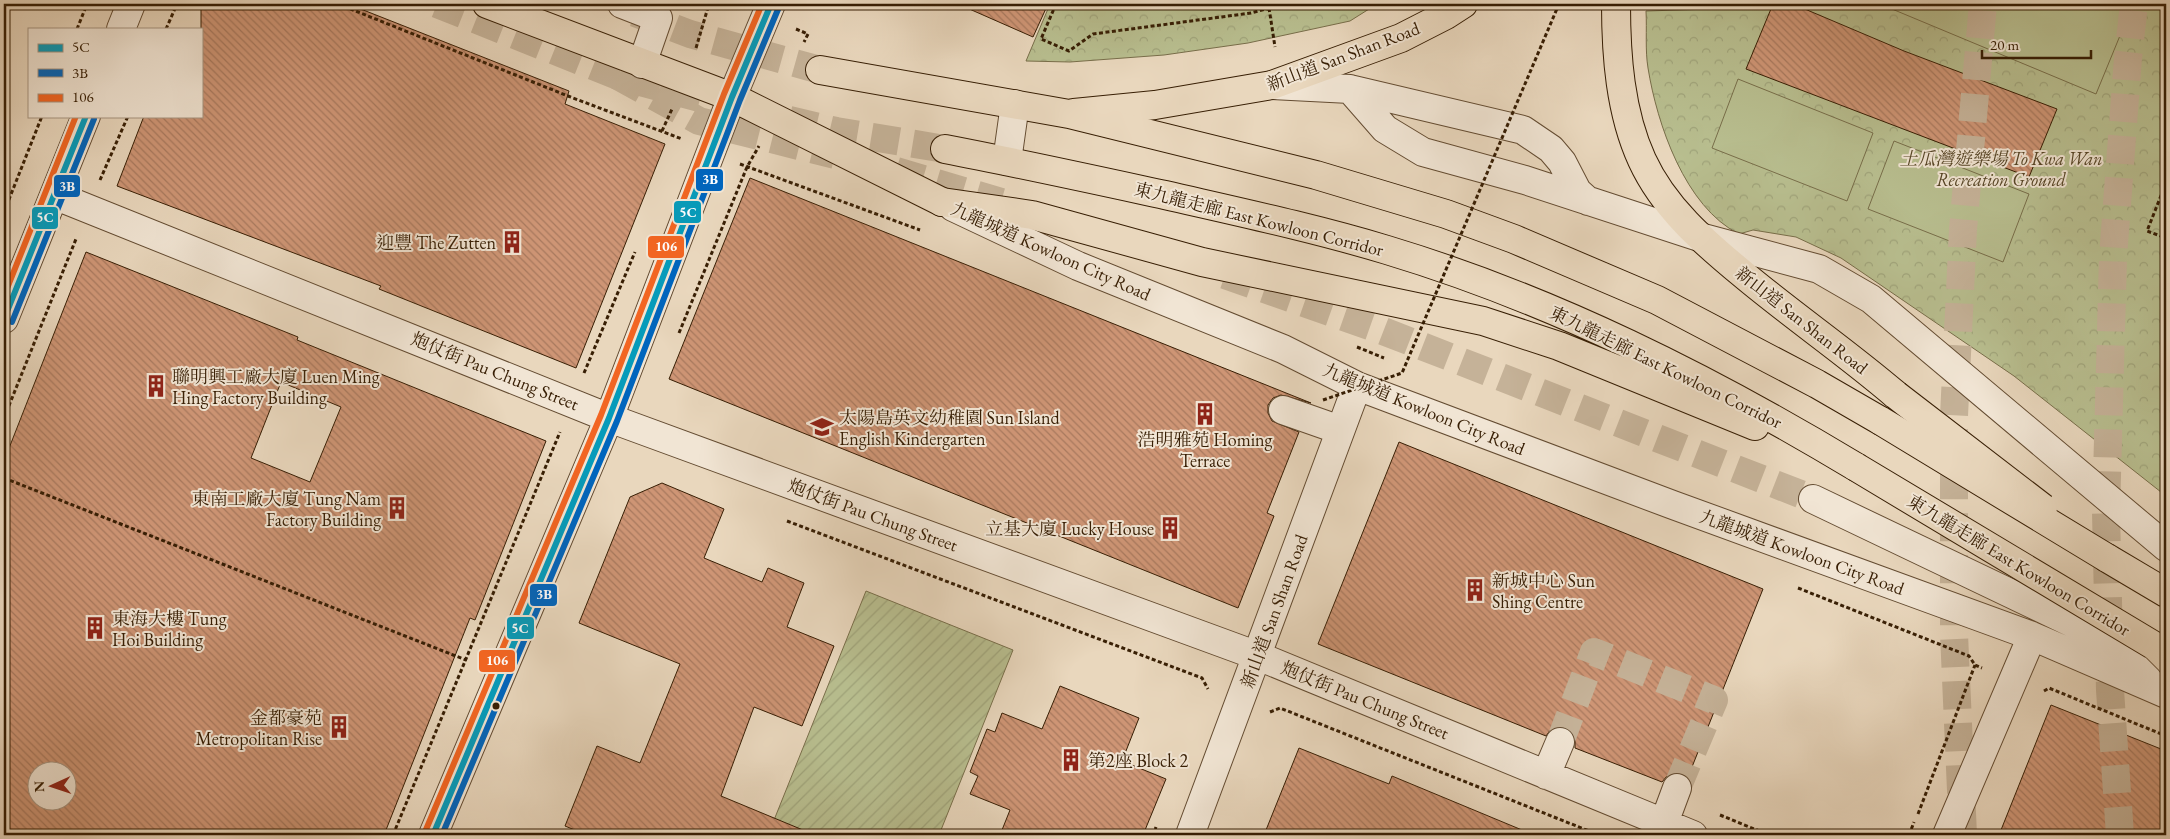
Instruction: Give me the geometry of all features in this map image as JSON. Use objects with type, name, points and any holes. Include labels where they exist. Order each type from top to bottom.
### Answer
[{"type":"main road","name":"九龍城道 Kowloon City Road","points":[[487,4],[732,97],[942,202]]},
{"type":"main road","name":"新山道 San Shan Road","points":[[1069,114],[1156,105],[1272,85],[1401,38],[1463,4]]},
{"type":"main road","name":"新山道 San Shan Road","points":[[1616,4],[1620,76],[1630,125],[1642,160],[1666,200],[1696,236],[1771,298],[1866,369],[1896,395],[2107,558]]},
{"type":"main road","points":[[820,70],[1069,114],[1215,149],[1381,194],[1446,214],[1514,239],[1657,300],[1817,384],[2166,593]]},
{"type":"main road","name":"東九龍走廊 East Kowloon Corridor","points":[[945,149],[1274,219],[1389,250],[1454,272],[1535,303],[1632,346],[1750,405],[2166,653]]},
{"type":"main road","points":[[942,202],[1032,215],[1202,262],[1483,321],[1558,346],[1856,467]]},
{"type":"street","points":[[121,28],[131,4]]},
{"type":"street","points":[[622,4],[658,18],[642,64]]},
{"type":"street","points":[[433,835],[609,418],[732,97],[771,4]]},
{"type":"street","points":[[1272,85],[1350,89],[1523,130],[1551,148],[1562,162],[1577,191],[1588,201]]},
{"type":"street","points":[[1350,89],[1385,129],[1423,152],[1524,180],[1696,236],[1819,269],[1871,299],[2166,546]]},
{"type":"street","points":[[1007,161],[1015,104]]},
{"type":"street","points":[[4,319],[85,118]]},
{"type":"street","name":"炮仗街 Pau Chung Street","points":[[54,194],[609,418],[1258,656],[1693,835]]},
{"type":"street","name":"九龍城道 Kowloon City Road","points":[[942,202],[1078,266],[1283,349],[1357,386],[1673,505],[2032,636],[2162,692]]},
{"type":"street","name":"新山道 San Shan Road","points":[[1190,835],[1357,386]]},
{"type":"street","points":[[1283,410],[1340,430]]},
{"type":"street","points":[[1812,499],[2108,640],[2162,692]]},
{"type":"street","points":[[1947,835],[2032,636]]},
{"type":"street","points":[[1546,774],[1560,742]]},
{"type":"street","points":[[1664,823],[1677,788]]},
{"type":"path","points":[[77,28],[87,4]]},
{"type":"path","points":[[166,28],[177,4]]},
{"type":"path","points":[[338,4],[573,98],[682,139],[678,148]]},
{"type":"path","points":[[1056,4],[1041,39],[1069,51],[1093,34],[1269,8],[1284,4]]},
{"type":"path","points":[[1323,400],[1402,373],[1404,370],[1559,4]]},
{"type":"path","points":[[1269,8],[1274,47]]},
{"type":"path","points":[[4,212],[41,118]]},
{"type":"path","points":[[4,418],[88,208],[127,118]]},
{"type":"path","points":[[2166,183],[2147,231],[2166,238]]},
{"type":"path","points":[[393,835],[637,248]]},
{"type":"path","points":[[1353,345],[1388,360]]},
{"type":"path","points":[[1396,365],[1404,370]]},
{"type":"path","points":[[4,478],[466,660]]},
{"type":"path","points":[[784,520],[1202,678],[1210,692]]},
{"type":"path","points":[[1909,835],[1975,665]]},
{"type":"path","points":[[2049,688],[2166,736]]},
{"type":"path","points":[[1280,708],[1599,835]]},
{"type":"green space","points":[[1050,4],[1377,4],[1350,21],[1248,43],[1164,55],[1070,62],[1026,61]]},
{"type":"green space","name":"土瓜灣遊樂場 To Kwa Wan Recreation Ground","points":[[1711,4],[2166,4],[2166,496],[2014,376],[1841,258],[1796,237],[1753,230],[1739,234],[1720,221],[1703,205],[1677,162],[1658,114],[1647,61],[1646,11],[1711,9]]},
{"type":"green space","points":[[1880,4],[2133,4],[2096,94]]},
{"type":"green space","points":[[1738,79],[1873,133],[1847,201],[1712,148]]},
{"type":"green space","points":[[1894,141],[2029,194],[2003,262],[1868,209]]},
{"type":"green space","points":[[866,591],[1013,650],[939,835],[768,835]]},
{"type":"building","points":[[201,4],[348,4],[569,91],[565,104],[665,144],[576,368],[379,289],[381,286],[117,186],[143,118],[202,118]]},
{"type":"building","points":[[958,4],[1048,4],[1033,37]]},
{"type":"building","points":[[1773,4],[1793,4],[1904,51],[2057,109],[2029,177],[1746,69]]},
{"type":"building","points":[[750,178],[1311,403],[1281,395],[1273,398],[1268,405],[1268,413],[1272,421],[1299,432],[1267,513],[1274,516],[1238,608],[669,379]]},
{"type":"building","points":[[86,252],[298,337],[297,340],[546,441],[475,620],[470,618],[384,835],[4,835],[4,461]],"holes":[[[281,382],[341,407],[310,482],[251,458]]]},
{"type":"building","name":"新城中心 Sun Shing Centre","points":[[1399,442],[1763,589],[1688,777],[1682,773],[1674,773],[1667,776],[1662,782],[1575,748],[1573,733],[1566,727],[1551,729],[1546,736],[1318,644]]},
{"type":"building","points":[[662,483],[724,509],[704,558],[762,582],[768,568],[804,583],[787,627],[834,646],[802,726],[754,707],[721,796],[815,835],[587,835],[565,826],[597,746],[640,763],[680,664],[579,623],[630,497]]},
{"type":"building","name":"第2座 Block 2","points":[[1060,686],[1139,718],[1122,761],[1166,779],[1143,835],[1000,835],[1010,810],[970,794],[978,776],[970,772],[987,729],[995,732],[1002,713],[1042,729]]},
{"type":"building","points":[[2051,705],[2166,751],[2166,835],[1999,835]]},
{"type":"building","points":[[1299,748],[1389,784],[1392,776],[1534,835],[1264,835]]},
{"type":"tunnel","points":[[437,4],[618,76],[733,107]]},
{"type":"tunnel","points":[[1963,835],[1954,634],[1954,416],[1963,229],[1983,4]]},
{"type":"tunnel","points":[[2120,835],[2110,690],[2106,512],[2113,257],[2128,58],[2134,4]]},
{"type":"tunnel","points":[[635,13],[690,34],[820,70]]},
{"type":"tunnel","points":[[618,76],[699,121],[835,155]]},
{"type":"tunnel","points":[[789,120],[836,131],[945,149]]},
{"type":"tunnel","points":[[896,171],[1001,202]]},
{"type":"tunnel","points":[[1225,275],[1378,329],[1813,499]]},
{"type":"tunnel","points":[[1560,742],[1594,652],[1714,700],[1677,788]]},
{"type":"transit line","name":"106","points":[[425,832],[601,415],[724,94],[762,4]]},
{"type":"transit line","name":"5C","points":[[433,835],[609,418],[732,97],[771,4]]},
{"type":"transit line","name":"3B","points":[[442,835],[617,421],[740,100],[779,7]]},
{"type":"transit line","name":"106","points":[[4,296],[75,118]]},
{"type":"transit line","name":"5C","points":[[4,319],[85,118]]},
{"type":"transit line","name":"3B","points":[[12,322],[94,119]]},
{"type":"place","name":"迎豐 The Zutten","points":[[512,242]]},
{"type":"place","name":"聯明興工廠大廈 Luen Ming Hing Factory Building","points":[[156,386]]},
{"type":"place","name":"浩明雅苑 Homing Terrace","points":[[1205,414]]},
{"type":"place","name":"太陽島英文幼稚園 Sun Island English Kindergarten","points":[[822,427]]},
{"type":"place","name":"東南工廠大廈 Tung Nam Factory Building","points":[[397,508]]},
{"type":"place","name":"立基大廈 Lucky House","points":[[1170,528]]},
{"type":"place","name":"新城中心 Sun Shing Centre","points":[[1475,590]]},
{"type":"place","name":"東海大樓 Tung Hoi Building","points":[[95,628]]},
{"type":"place","name":"金都豪苑 Metropolitan Rise","points":[[339,727]]},
{"type":"place","name":"第2座 Block 2","points":[[1071,760]]}]
